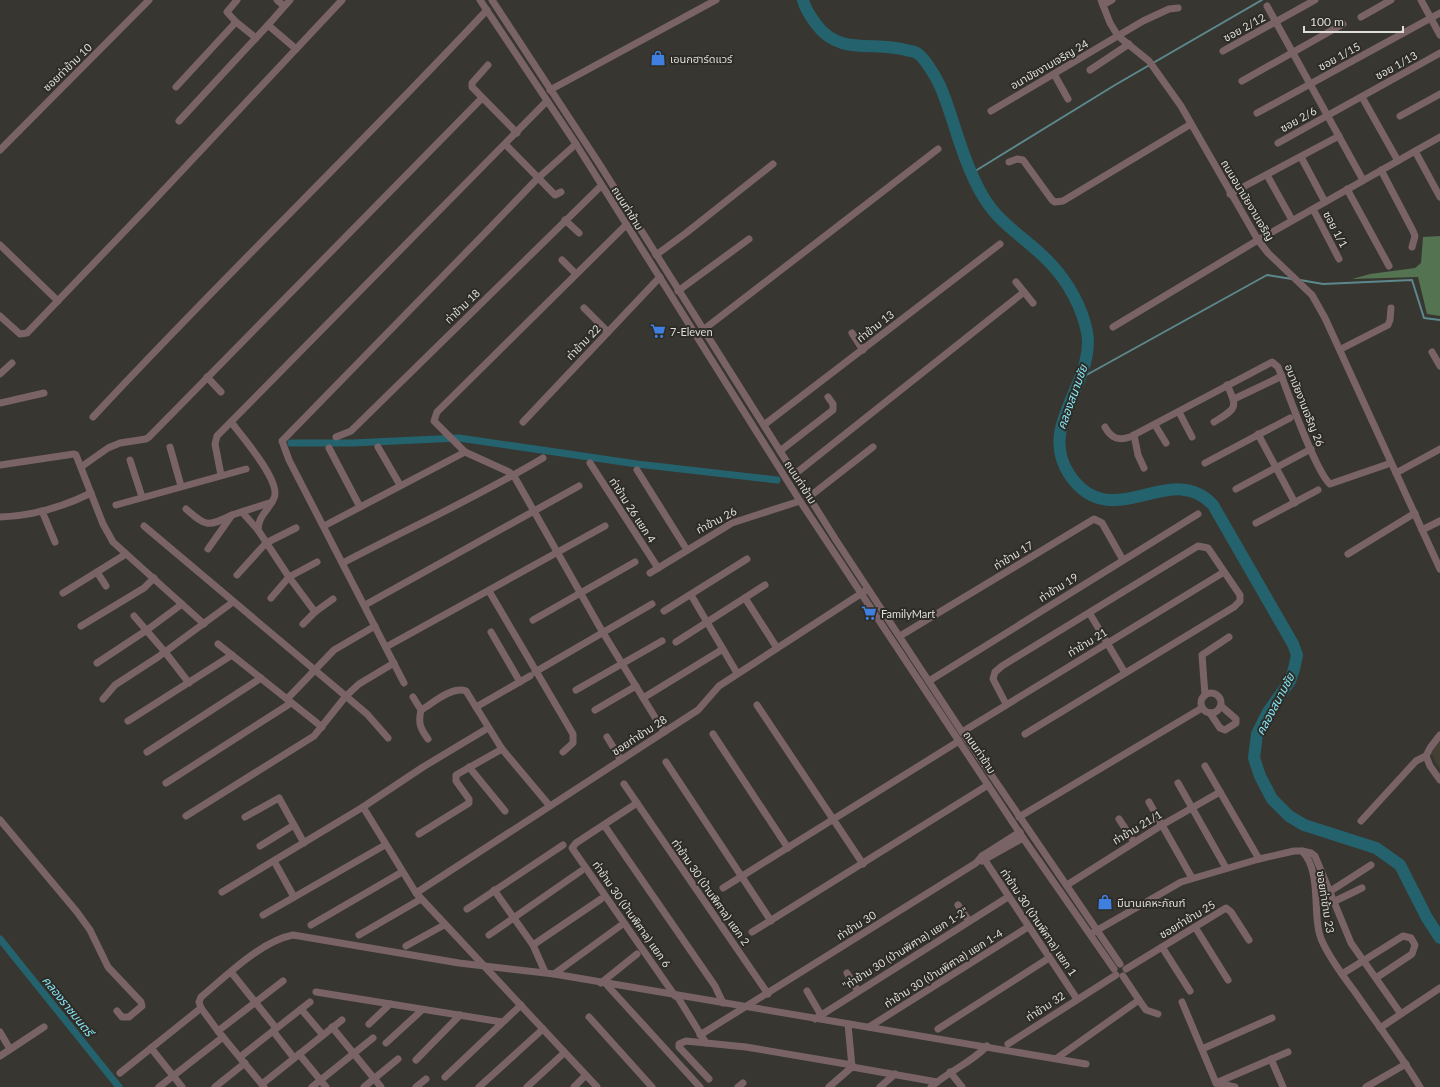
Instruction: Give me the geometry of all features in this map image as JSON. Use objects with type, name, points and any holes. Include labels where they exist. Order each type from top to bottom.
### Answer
[{"type":"street","name":"ซอยท่าข้าม 10","points":[[0,150],[149,0]]},
{"type":"street","points":[[237,0],[227,12],[236,22],[256,38]]},
{"type":"street","points":[[277,0],[284,6]]},
{"type":"street","points":[[179,121],[290,0]]},
{"type":"street","points":[[0,316],[20,334],[24,334],[58,301],[342,0]]},
{"type":"street","name":"ถนนท่าข้าม","points":[[480,0],[576,144],[601,186],[660,277],[712,364],[800,501],[900,636],[1019,817],[1120,964],[1126,969]]},
{"type":"street","name":"ถนนท่าข้าม","points":[[492,0],[600,165],[678,291],[795,474],[959,741],[1021,835],[1118,974],[1146,1010],[1158,1014]]},
{"type":"street","points":[[550,90],[716,0]]},
{"type":"street","points":[[1102,2],[1112,0]]},
{"type":"street","name":"ซอย 2/12","points":[[1223,51],[1315,0]]},
{"type":"street","points":[[1362,17],[1391,0]]},
{"type":"street","points":[[1422,0],[1440,35]]},
{"type":"street","name":"ถนนอนามัยงามเจริญ","points":[[1102,2],[1110,23],[1118,36],[1149,61],[1155,69],[1191,124],[1230,194],[1258,240],[1268,253],[1312,296],[1341,349],[1440,569]]},
{"type":"street","points":[[1268,6],[1363,180]]},
{"type":"street","name":"อนามัยงามเจริญ 24","points":[[991,111],[1159,13],[1178,8]]},
{"type":"street","points":[[93,417],[186,317],[254,251],[487,10]]},
{"type":"street","name":"ซอย 1/15","points":[[1257,113],[1440,13]]},
{"type":"street","points":[[176,87],[236,22]]},
{"type":"street","points":[[1242,81],[1343,24]]},
{"type":"street","points":[[268,25],[296,49]]},
{"type":"street","points":[[1090,70],[1129,44]]},
{"type":"street","name":"ซอย 1/13","points":[[1328,116],[1440,53]]},
{"type":"street","points":[[488,65],[472,83],[472,87],[517,133]]},
{"type":"street","points":[[1054,74],[1068,99]]},
{"type":"street","points":[[1400,116],[1440,94]]},
{"type":"street","points":[[1362,96],[1398,161]]},
{"type":"street","points":[[81,467],[108,448],[120,443],[146,439],[149,437],[482,98]]},
{"type":"street","points":[[222,475],[215,441],[217,436],[392,257],[506,145],[547,101]]},
{"type":"street","name":"ซอย 2/6","points":[[1278,143],[1328,116]]},
{"type":"street","points":[[1010,162],[1016,159],[1023,160],[1052,200],[1055,202],[1063,201],[1191,124]]},
{"type":"street","points":[[1230,194],[1339,136]]},
{"type":"street","points":[[1113,327],[1292,220],[1440,137]]},
{"type":"street","points":[[404,683],[365,604],[289,460],[282,441],[284,437],[537,179],[576,144]]},
{"type":"street","points":[[506,145],[537,179],[555,195],[561,192]]},
{"type":"street","points":[[703,330],[938,148]]},
{"type":"street","points":[[1415,151],[1440,197]]},
{"type":"street","points":[[1301,157],[1325,202]]},
{"type":"street","points":[[656,256],[773,164]]},
{"type":"street","points":[[1381,170],[1413,231],[1415,236],[1412,247]]},
{"type":"street","points":[[1267,175],[1292,220]]},
{"type":"street","name":"ท่าข้าม 18","points":[[336,437],[351,431],[601,186]]},
{"type":"street","points":[[1347,189],[1389,266]]},
{"type":"street","name":"ซอย 1/1","points":[[1312,209],[1340,259]]},
{"type":"street","points":[[565,220],[578,233]]},
{"type":"street","points":[[626,225],[437,412],[434,417],[435,424],[465,452],[509,472],[514,476],[602,631],[664,732]]},
{"type":"street","points":[[678,291],[749,239]]},
{"type":"street","name":"ท่าข้าม 13","points":[[764,426],[1000,244]]},
{"type":"street","points":[[0,245],[58,301]]},
{"type":"street","points":[[562,260],[576,274]]},
{"type":"street","name":"ท่าข้าม 22","points":[[523,422],[660,277]]},
{"type":"street","points":[[1016,282],[1033,303]]},
{"type":"street","points":[[795,474],[1024,292]]},
{"type":"street","points":[[584,308],[608,332]]},
{"type":"street","points":[[1341,349],[1388,325],[1391,308]]},
{"type":"street","points":[[852,333],[862,350]]},
{"type":"street","points":[[1432,352],[1440,366]]},
{"type":"street","points":[[712,364],[721,358]]},
{"type":"street","name":"อนามัยงามเจริญ 26","points":[[1105,427],[1109,434],[1115,438],[1123,439],[1134,435],[1272,362],[1276,364],[1282,376],[1323,476],[1330,484],[1391,463]]},
{"type":"street","points":[[0,374],[12,364]]},
{"type":"street","points":[[1234,398],[1282,376]]},
{"type":"street","points":[[207,377],[221,392]]},
{"type":"street","points":[[1214,422],[1233,410],[1235,403],[1234,398],[1227,386]]},
{"type":"street","points":[[0,403],[44,393]]},
{"type":"street","points":[[780,451],[833,410],[833,404],[828,397]]},
{"type":"street","points":[[1179,412],[1192,437]]},
{"type":"street","points":[[1204,463],[1290,418]]},
{"type":"street","points":[[231,422],[261,460],[275,491],[272,502],[260,518],[258,530]]},
{"type":"street","points":[[1155,424],[1166,443]]},
{"type":"street","points":[[1258,434],[1295,502]]},
{"type":"street","points":[[1134,435],[1137,451],[1144,468]]},
{"type":"street","points":[[170,447],[181,486]]},
{"type":"street","points":[[378,447],[400,485]]},
{"type":"street","points":[[809,497],[873,447]]},
{"type":"street","points":[[329,448],[360,507]]},
{"type":"street","points":[[1236,489],[1311,449]]},
{"type":"street","points":[[1396,473],[1440,449]]},
{"type":"street","points":[[324,526],[465,452]]},
{"type":"street","points":[[0,465],[74,454],[81,467],[110,537],[126,554],[204,624]]},
{"type":"street","points":[[343,563],[407,529],[514,476],[543,458]]},
{"type":"street","points":[[130,460],[142,497]]},
{"type":"street","name":"ท่าข้าม 26 แยก 4","points":[[590,464],[658,568]]},
{"type":"street","points":[[116,505],[246,469]]},
{"type":"street","points":[[637,470],[687,550]]},
{"type":"street","points":[[365,604],[579,486]]},
{"type":"street","points":[[1256,523],[1318,490]]},
{"type":"street","points":[[0,517],[20,516],[42,511],[62,505],[91,493]]},
{"type":"street","name":"ท่าข้าม 26","points":[[650,573],[732,523],[800,501]]},
{"type":"street","points":[[186,510],[199,521],[209,525],[217,523],[232,515],[272,502]]},
{"type":"street","points":[[42,511],[55,542]]},
{"type":"street","points":[[242,512],[258,530],[289,577],[315,612]]},
{"type":"street","points":[[1348,554],[1415,513]]},
{"type":"street","name":"ท่าข้าม 19","points":[[929,680],[1198,514]]},
{"type":"street","points":[[208,549],[232,515]]},
{"type":"street","name":"ท่าข้าม 17","points":[[900,636],[1094,519],[1102,523],[1123,560]]},
{"type":"street","points":[[1422,530],[1440,521]]},
{"type":"street","points":[[144,526],[346,696],[372,719],[388,738]]},
{"type":"street","points":[[386,647],[605,526]]},
{"type":"street","points":[[237,575],[266,543],[296,528]]},
{"type":"street","points":[[1006,704],[993,679],[995,672],[1002,666],[1090,614],[1198,546],[1208,548],[1240,595],[1240,601],[1238,604],[1025,734]]},
{"type":"street","points":[[63,593],[126,554]]},
{"type":"street","points":[[664,611],[747,559]]},
{"type":"street","points":[[270,598],[289,577],[317,562]]},
{"type":"street","points":[[533,620],[635,562]]},
{"type":"street","points":[[97,572],[106,586]]},
{"type":"street","name":"ท่าข้าม 21","points":[[962,732],[1224,572]]},
{"type":"street","points":[[82,626],[144,588],[154,578]]},
{"type":"street","points":[[676,642],[765,585]]},
{"type":"street","points":[[489,591],[533,674],[573,734],[574,743],[563,752]]},
{"type":"street","name":"ซอยท่าข้าม 28","points":[[416,893],[503,837],[549,805],[698,710],[719,686],[737,673],[866,591]]},
{"type":"street","points":[[691,595],[737,673]]},
{"type":"street","points":[[745,598],[777,648]]},
{"type":"street","points":[[303,624],[315,612],[333,599]]},
{"type":"street","points":[[103,699],[115,685],[165,652],[233,602]]},
{"type":"street","points":[[97,663],[147,630],[182,604]]},
{"type":"street","points":[[476,707],[520,682],[602,631],[652,604]]},
{"type":"street","points":[[1090,614],[1125,673]]},
{"type":"street","points":[[134,616],[189,683]]},
{"type":"street","points":[[166,783],[289,701],[315,670],[339,646],[375,626]]},
{"type":"street","points":[[491,632],[520,682]]},
{"type":"street","points":[[1202,708],[1202,699],[1205,695],[1202,655],[1229,637]]},
{"type":"street","points":[[576,690],[662,641]]},
{"type":"street","points":[[218,644],[322,727]]},
{"type":"street","points":[[643,698],[723,649]]},
{"type":"street","points":[[128,721],[232,655]]},
{"type":"street","points":[[186,816],[307,740],[322,727],[346,696],[365,680],[394,663]]},
{"type":"street","points":[[147,752],[261,678]]},
{"type":"street","points":[[595,710],[636,686]]},
{"type":"street","points":[[428,739],[419,725],[418,720],[421,710],[454,690],[461,689],[466,691],[502,749],[549,805]]},
{"type":"street","points":[[1202,708],[1210,713],[1220,728],[1225,730],[1236,723],[1236,719],[1221,706],[1220,699],[1215,694],[1205,695]]},
{"type":"street","points":[[413,697],[421,710]]},
{"type":"street","points":[[758,705],[862,864]]},
{"type":"street","points":[[1210,713],[1216,712],[1221,706]]},
{"type":"street","points":[[1019,817],[1202,708]]},
{"type":"street","points":[[222,892],[363,807],[399,782],[488,728]]},
{"type":"street","points":[[713,734],[788,848]]},
{"type":"street","points":[[1361,821],[1416,761],[1426,756],[1430,748],[1440,736]]},
{"type":"street","points":[[607,737],[621,760]]},
{"type":"street","points":[[723,888],[959,741]]},
{"type":"street","points":[[419,834],[468,803],[469,800],[455,778],[456,775],[502,749]]},
{"type":"street","points":[[1426,756],[1430,766],[1440,780]]},
{"type":"street","points":[[666,762],[742,876],[770,921]]},
{"type":"street","points":[[1205,766],[1259,859]]},
{"type":"street","points":[[469,767],[505,811]]},
{"type":"street","points":[[1178,783],[1226,868]]},
{"type":"street","name":"ท่าข้าม 30 (บ้านพิศาล) แยก 2","points":[[624,784],[768,994]]},
{"type":"street","points":[[752,932],[988,784]]},
{"type":"street","name":"ท่าข้าม 21/1","points":[[1067,885],[1134,842],[1220,792]]},
{"type":"street","points":[[245,817],[279,798],[304,843]]},
{"type":"street","points":[[1149,802],[1192,878]]},
{"type":"street","points":[[637,803],[604,825],[715,986],[723,1003]]},
{"type":"street","points":[[363,807],[402,872],[421,899],[521,1005],[585,1076],[597,1087]]},
{"type":"street","points":[[1119,819],[1134,842]]},
{"type":"street","points":[[0,820],[81,917],[90,930],[108,967],[141,1002],[142,1006],[129,1017],[122,1017],[117,1012]]},
{"type":"street","points":[[260,846],[294,825]]},
{"type":"street","name":"ท่าข้าม 30 (บ้านพิศาล) แยก 6","points":[[604,825],[572,848],[676,996],[706,1043]]},
{"type":"street","name":"ท่าข้าม 30","points":[[700,1035],[1021,835]]},
{"type":"street","points":[[263,915],[385,845]]},
{"type":"street","points":[[467,909],[563,845]]},
{"type":"street","points":[[1089,934],[1098,931],[1173,886],[1192,878],[1294,850],[1311,853],[1315,856],[1351,943],[1401,1014]]},
{"type":"street","name":"ซอยท่าข้าม 23","points":[[1302,851],[1308,861],[1314,881],[1317,897],[1319,933],[1327,950],[1342,974],[1406,1064],[1420,1087]]},
{"type":"street","name":"ท่าข้าม 30 (บ้านพิศาล) แยก 1","points":[[984,858],[1028,927],[1077,999]]},
{"type":"street","points":[[274,861],[294,897]]},
{"type":"street","points":[[1329,892],[1371,865]]},
{"type":"street","points":[[489,935],[582,871]]},
{"type":"street","points":[[311,925],[402,872]]},
{"type":"street","points":[[1333,902],[1362,888]]},
{"type":"street","points":[[494,890],[533,945],[544,972]]},
{"type":"street","name":"\"ท่าข้าม 30 (บ้านพิศาล) แยก 1-2\"","points":[[815,1019],[1008,896]]},
{"type":"street","points":[[359,935],[421,899]]},
{"type":"street","points":[[533,945],[601,899]]},
{"type":"street","points":[[958,905],[969,921]]},
{"type":"street","name":"ซอยท่าข้าม 25","points":[[1126,969],[1226,908],[1231,912],[1249,940]]},
{"type":"street","points":[[406,946],[444,925]]},
{"type":"street","points":[[554,974],[620,926]]},
{"type":"street","name":"ท่าข้าม 30 (บ้านพิศาล) แยก 1-4","points":[[869,1027],[1028,927]]},
{"type":"street","points":[[1195,927],[1228,980]]},
{"type":"street","points":[[342,1020],[297,1056],[263,1086],[220,1034],[198,1002],[201,997],[231,972],[275,940],[293,935],[483,966],[544,972],[676,996],[987,1046],[1086,1064]]},
{"type":"street","points":[[1342,974],[1403,936],[1411,938],[1415,946],[1412,954],[1376,978]]},
{"type":"street","points":[[1162,947],[1190,991]]},
{"type":"street","points":[[604,983],[637,954]]},
{"type":"street","points":[[938,1029],[1049,958]]},
{"type":"street","name":"ท่าข้าม 32","points":[[1008,1044],[1118,974],[1120,964]]},
{"type":"street","points":[[1118,974],[1126,969]]},
{"type":"street","points":[[231,972],[297,1056],[326,1087]]},
{"type":"street","points":[[847,973],[858,992]]},
{"type":"street","points":[[159,1087],[255,1002],[283,981]]},
{"type":"street","points":[[604,983],[700,1087]]},
{"type":"street","points":[[1380,1028],[1440,988]]},
{"type":"street","points":[[806,990],[822,1015]]},
{"type":"street","points":[[316,992],[502,1022]]},
{"type":"street","points":[[1057,1058],[1139,1000]]},
{"type":"street","points":[[240,1057],[310,1002]]},
{"type":"street","points":[[1182,1002],[1216,1083]]},
{"type":"street","points":[[369,1024],[390,1004]]},
{"type":"street","points":[[445,1078],[521,1005]]},
{"type":"street","points":[[120,1073],[201,1008]]},
{"type":"street","points":[[301,1009],[323,1035]]},
{"type":"street","points":[[386,1043],[422,1010]]},
{"type":"street","points":[[416,1060],[460,1015]]},
{"type":"street","points":[[589,1017],[652,1087]]},
{"type":"street","points":[[1202,1049],[1272,1018]]},
{"type":"street","points":[[848,1024],[852,1066]]},
{"type":"street","points":[[0,1056],[44,1027]]},
{"type":"street","points":[[332,1027],[381,1087]]},
{"type":"street","points":[[479,1087],[543,1029]]},
{"type":"street","points":[[0,1032],[10,1049]]},
{"type":"street","points":[[312,1087],[374,1038]]},
{"type":"street","points":[[709,1079],[679,1047],[679,1044],[682,1041],[746,1047],[937,1082]]},
{"type":"street","points":[[931,1087],[950,1072],[973,1059],[987,1046]]},
{"type":"street","points":[[151,1048],[182,1087]]},
{"type":"street","points":[[1216,1083],[1271,1058],[1288,1052]]},
{"type":"street","points":[[527,1087],[564,1053]]},
{"type":"street","points":[[1271,1058],[1283,1087]]},
{"type":"street","points":[[364,1087],[398,1059]]},
{"type":"street","points":[[215,1087],[245,1063]]},
{"type":"street","points":[[1366,1087],[1406,1064]]},
{"type":"street","points":[[829,1087],[852,1066]]},
{"type":"street","points":[[950,1072],[962,1087]]},
{"type":"street","points":[[880,1087],[895,1074]]},
{"type":"street","points":[[574,1087],[585,1076]]},
{"type":"street","points":[[416,1087],[426,1078]]},
{"type":"street","points":[[1216,1083],[1235,1087]]},
{"type":"shaded area","points":[[1440,741],[1440,769],[1431,753]]},
{"type":"green space","points":[[1440,236],[1440,316],[1427,314],[1418,277],[1352,279],[1370,274],[1415,268],[1421,263],[1423,237]]},
{"type":"waterway","name":"คลองสนามชัย","points":[[803,0],[808,12],[816,24],[825,34],[835,40],[857,46],[894,48],[913,51],[920,55],[928,64],[946,100],[966,161],[984,198],[999,217],[1043,255],[1057,271],[1074,295],[1082,313],[1087,332],[1087,350],[1077,386],[1063,421],[1060,438],[1061,456],[1069,474],[1086,492],[1103,499],[1122,500],[1160,491],[1179,489],[1196,493],[1213,505],[1293,644],[1297,655],[1290,681],[1268,712],[1257,734],[1254,758],[1260,776],[1272,799],[1289,816],[1304,825],[1376,848],[1400,865],[1427,918],[1440,938]]},
{"type":"waterway","points":[[972,173],[1115,85],[1262,0]]},
{"type":"waterway","points":[[1081,378],[1267,275],[1292,279]]},
{"type":"waterway","points":[[1300,280],[1323,284],[1412,280],[1424,318],[1440,320]]},
{"type":"waterway","points":[[291,443],[352,443],[459,438],[637,464],[777,480]]},
{"type":"waterway","name":"คลองราชมนตรี","points":[[0,939],[119,1087]]},
{"type":"place","name":"เอนกฮาร์ดแวร์","points":[[658,58]]},
{"type":"place","name":"7-Eleven","points":[[658,331]]},
{"type":"place","name":"FamilyMart","points":[[869,613]]},
{"type":"place","name":"มีนานเคหะภัณฑ์","points":[[1105,902]]}]
